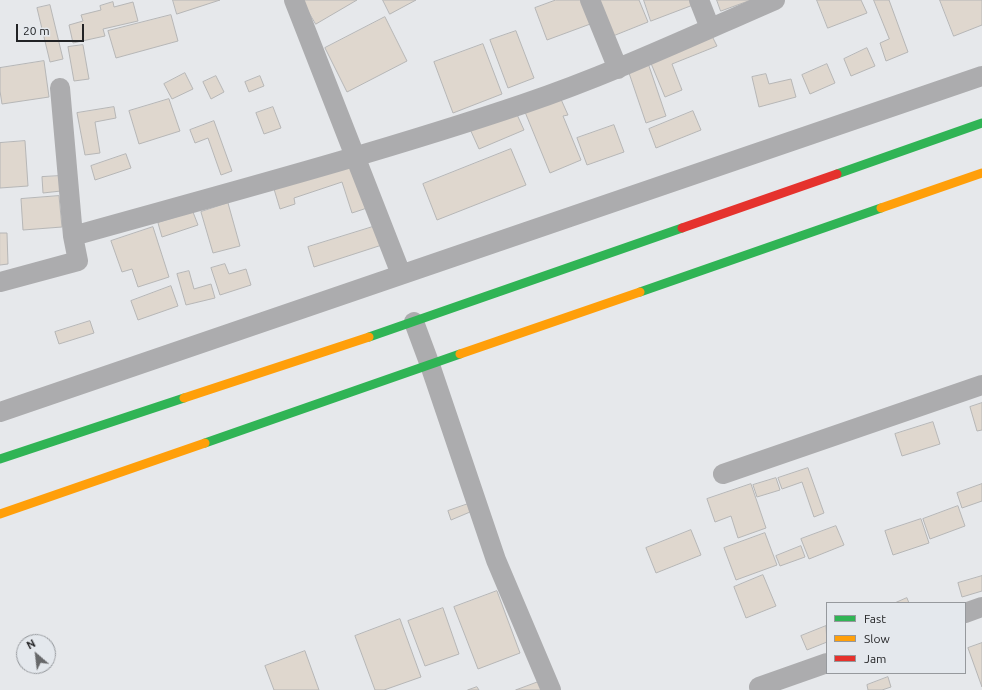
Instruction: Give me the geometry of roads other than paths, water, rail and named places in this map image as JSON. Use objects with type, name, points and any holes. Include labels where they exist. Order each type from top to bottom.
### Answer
[{"type":"main road","points":[[0,459],[414,322],[982,123]]},
{"type":"main road","points":[[0,514],[982,173]]},
{"type":"street","points":[[294,0],[401,274]]},
{"type":"street","points":[[590,0],[618,69]]},
{"type":"street","points":[[699,0],[710,28]]},
{"type":"street","points":[[73,236],[355,157],[524,104],[618,69],[775,0]]},
{"type":"street","points":[[0,412],[982,76]]},
{"type":"street","points":[[0,282],[78,261],[73,236],[60,88]]},
{"type":"street","points":[[414,322],[496,560],[552,690]]},
{"type":"street","points":[[723,474],[982,385]]},
{"type":"street","points":[[966,613],[982,607]]},
{"type":"street","points":[[759,687],[826,662]]}]
